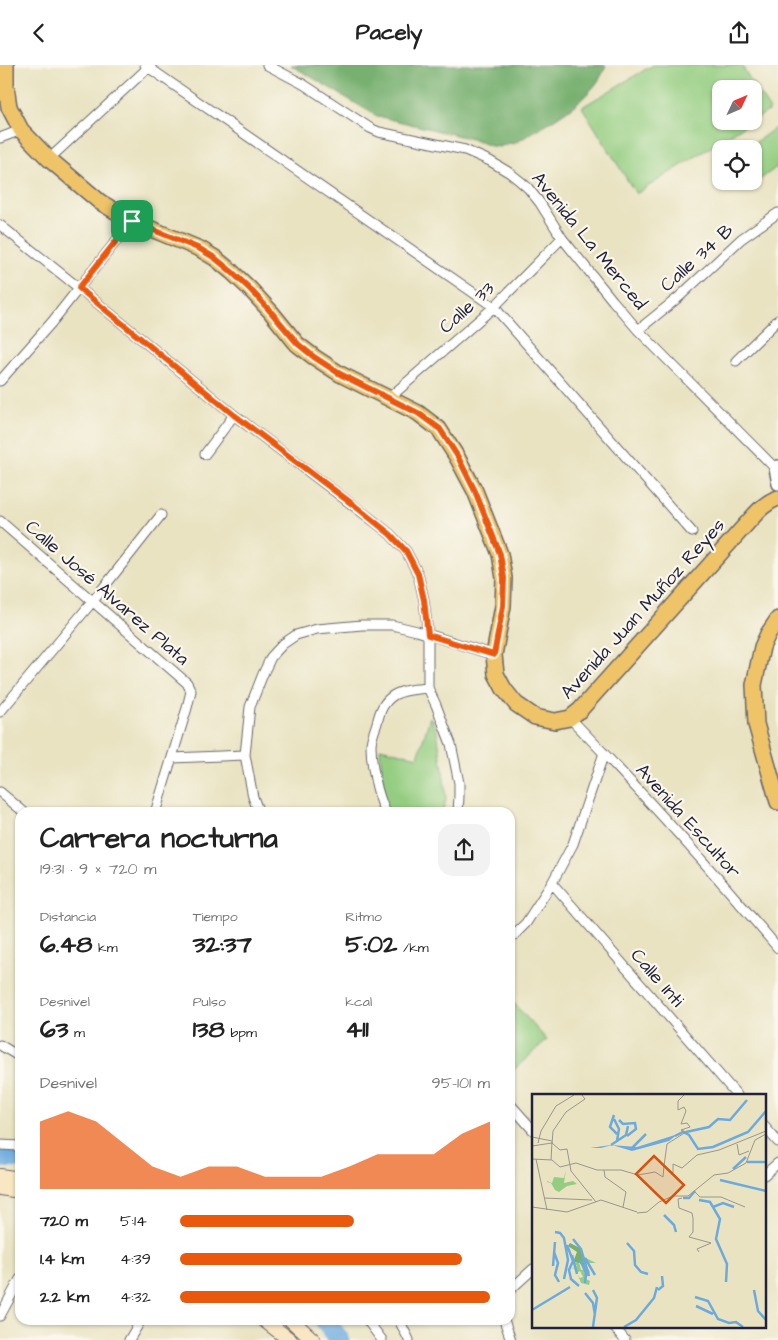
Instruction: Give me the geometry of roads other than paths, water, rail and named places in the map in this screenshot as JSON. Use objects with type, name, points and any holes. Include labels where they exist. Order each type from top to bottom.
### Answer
[{"type":"main road","name":"Avenida Juan Muñoz Reyes","points":[[6,65],[9,107],[21,130],[49,159],[100,202],[132,221],[200,249],[215,258],[249,288],[298,344],[314,357],[340,374],[418,413],[440,429],[458,457],[475,491],[500,554],[504,578],[502,614],[494,655],[496,674],[504,689],[516,704],[535,717],[554,721],[570,718],[580,710],[762,507],[771,500],[778,498]]},
{"type":"main road","points":[[778,619],[762,647],[754,685],[756,724],[778,802]]},
{"type":"main road","points":[[0,1176],[15,1178]]},
{"type":"main road","points":[[0,1189],[15,1190]]},
{"type":"main road","points":[[270,1325],[290,1340]]},
{"type":"main road","points":[[296,1325],[313,1340]]},
{"type":"street","name":"Avenida La Merced","points":[[267,65],[302,84],[370,128],[465,151],[490,161],[510,173],[528,188],[562,238],[638,330],[777,467],[778,484]]},
{"type":"street","points":[[49,159],[148,66],[494,307],[692,532]]},
{"type":"street","points":[[0,138],[21,130]]},
{"type":"street","name":"Calle 34 B","points":[[638,330],[679,297],[741,239],[778,213]]},
{"type":"street","points":[[0,381],[79,288],[132,221]]},
{"type":"street","points":[[0,225],[234,415],[390,534],[406,551],[418,574],[424,600],[428,635],[428,688],[451,744],[459,783],[458,807]]},
{"type":"street","name":"Calle 33","points":[[389,398],[494,307],[562,238]]},
{"type":"street","points":[[736,361],[778,320]]},
{"type":"street","points":[[206,454],[234,415]]},
{"type":"street","points":[[0,711],[93,601],[161,515]]},
{"type":"street","name":"Calle José Alvarez Plata","points":[[0,521],[187,683],[191,691],[172,758]]},
{"type":"street","points":[[257,807],[245,755],[250,707],[272,657],[283,644],[296,635],[317,629],[362,625],[392,625],[494,655]]},
{"type":"street","points":[[384,807],[376,782],[371,744],[380,712],[383,705],[395,695],[404,691],[428,688]]},
{"type":"street","name":"Avenida Escultor","points":[[570,718],[709,867],[778,948]]},
{"type":"street","points":[[515,934],[526,923],[552,883],[573,844],[604,753]]},
{"type":"street","points":[[158,807],[172,758],[245,755]]},
{"type":"street","points":[[0,791],[19,807]]},
{"type":"street","name":"Calle Inti","points":[[552,883],[736,1094]]},
{"type":"street","points":[[0,1045],[15,1054]]},
{"type":"street","points":[[515,1110],[532,1129]]},
{"type":"street","points":[[766,1128],[778,1142]]},
{"type":"street","points":[[0,1145],[15,1146]]},
{"type":"street","points":[[766,1173],[778,1163]]},
{"type":"street","points":[[515,1285],[532,1270]]},
{"type":"street","points":[[0,1316],[15,1288]]},
{"type":"street","points":[[129,1340],[138,1325]]},
{"type":"street","points":[[371,1325],[382,1340]]},
{"type":"street","points":[[402,1325],[409,1340]]},
{"type":"street","points":[[506,1325],[511,1340]]},
{"type":"street","points":[[614,1327],[625,1340]]},
{"type":"waterway","points":[[0,1157],[15,1158]]},
{"type":"waterway","points":[[328,1325],[339,1340]]}]
